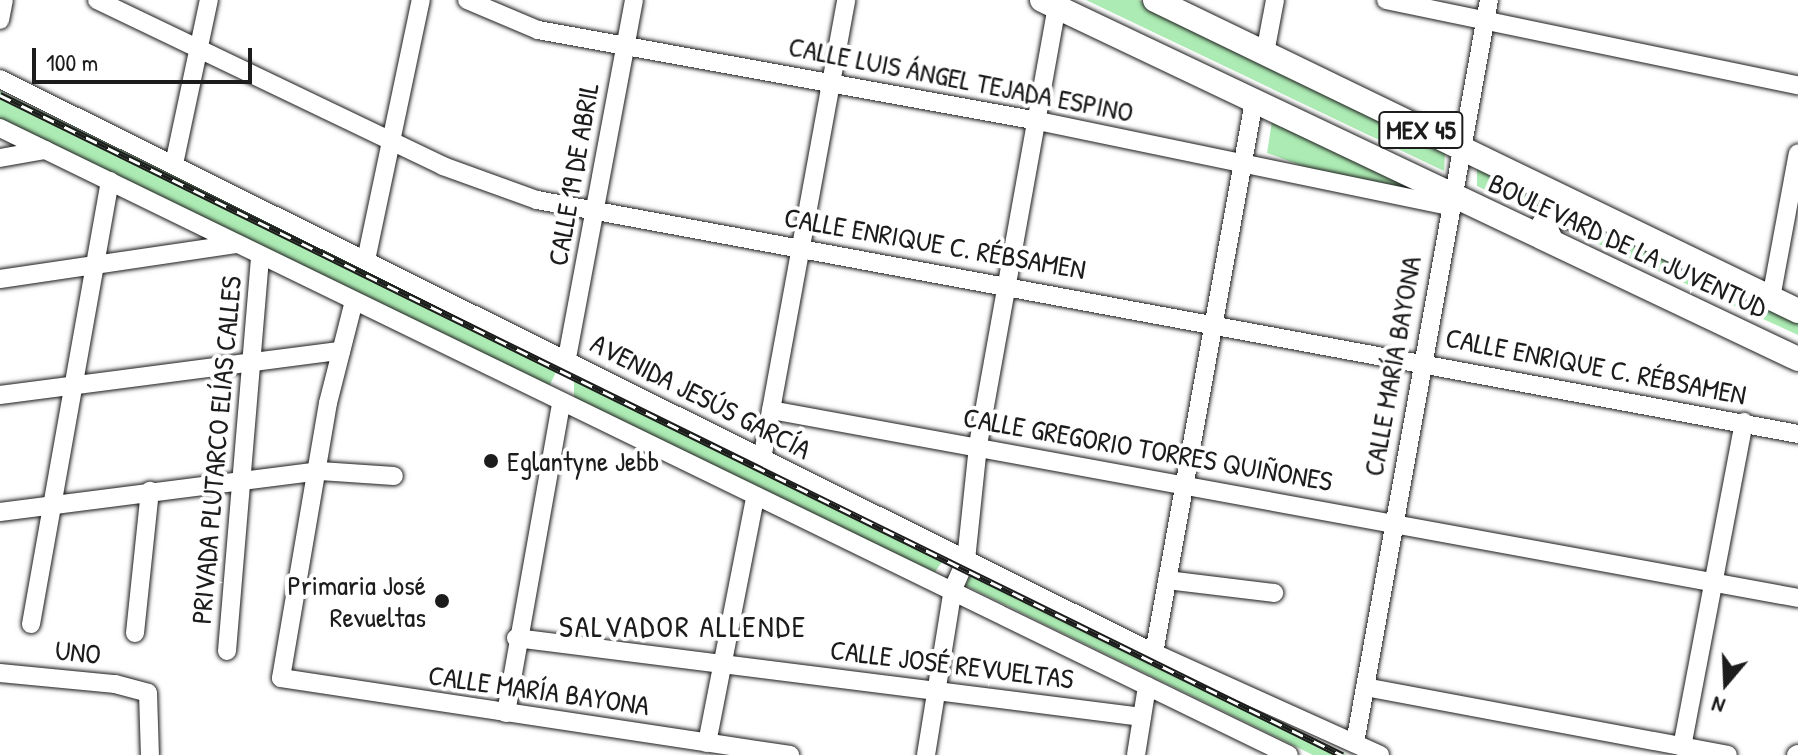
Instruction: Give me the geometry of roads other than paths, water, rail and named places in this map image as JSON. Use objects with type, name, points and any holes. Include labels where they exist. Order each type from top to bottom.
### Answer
[{"type":"main road","name":"BOULEVARD DE LA JUVENTUD","points":[[1155,0],[1798,311]]},
{"type":"main road","name":"BOULEVARD DE LA JUVENTUD","points":[[1050,4],[1254,101],[1449,200],[1551,240],[1798,359]]},
{"type":"main road","points":[[1551,240],[1545,221],[1549,214],[1563,212],[1688,258]]},
{"type":"street","points":[[0,20],[4,0]]},
{"type":"street","name":"CALLE ENRIQUE C. RÉBSAMEN","points":[[97,0],[493,187],[595,211],[1009,285],[1798,434]]},
{"type":"street","points":[[174,164],[209,0]]},
{"type":"street","points":[[366,260],[421,0]]},
{"type":"street","name":"CALLE LUIS ÁNGEL TEJADA ESPINO","points":[[467,0],[538,30],[831,82],[1449,200]]},
{"type":"street","name":"CALLE 19 DE ABRIL","points":[[567,358],[634,0]]},
{"type":"street","points":[[762,459],[846,0]]},
{"type":"street","points":[[1265,53],[1275,0]]},
{"type":"street","points":[[1386,0],[1488,9],[1798,85]]},
{"type":"street","points":[[926,755],[953,589],[966,560],[978,445],[1038,121],[1050,4]]},
{"type":"street","name":"CALLE MARÍA BAYONA","points":[[1355,743],[1449,200],[1488,9]]},
{"type":"street","name":"AVENIDA JESÚS GARCÍA","points":[[0,79],[567,358],[762,459],[1154,653],[1380,755]]},
{"type":"street","points":[[1154,653],[1247,161],[1254,101]]},
{"type":"street","points":[[0,128],[561,404],[953,589],[1289,755]]},
{"type":"street","points":[[0,158],[45,150]]},
{"type":"street","points":[[1771,298],[1789,249],[1798,153]]},
{"type":"street","points":[[31,624],[110,181]]},
{"type":"street","points":[[0,279],[237,244]]},
{"type":"street","name":"PRIVADA PLUTARCO ELÍAS CALLES","points":[[227,651],[260,255]]},
{"type":"street","points":[[320,471],[341,351],[354,301]]},
{"type":"street","points":[[0,395],[341,351]]},
{"type":"street","points":[[506,713],[516,638],[561,404]]},
{"type":"street","name":"CALLE GREGORIO TORRES QUIÑONES","points":[[771,410],[1184,482],[1798,598]]},
{"type":"street","points":[[1682,747],[1744,422]]},
{"type":"street","points":[[0,512],[243,478],[320,471],[394,476]]},
{"type":"street","name":"CALLE MARÍA BAYONA","points":[[320,471],[281,678],[790,755]]},
{"type":"street","points":[[135,633],[150,491]]},
{"type":"street","points":[[707,743],[755,498]]},
{"type":"street","points":[[1167,580],[1274,593]]},
{"type":"street","name":"CALLE JOSÉ REVUELTAS","points":[[516,638],[1142,717]]},
{"type":"street","name":"UNO","points":[[0,673],[104,682],[148,693],[150,755]]},
{"type":"street","points":[[1136,755],[1147,686]]},
{"type":"street","points":[[1365,687],[1728,755]]},
{"type":"railway","points":[[0,95],[1342,755]]},
{"type":"place","name":"Eglantyne Jebb","points":[[491,461]]},
{"type":"place","name":"Primaria José Revueltas","points":[[442,601]]},
{"type":"district","name":"SALVADOR ALLENDE","points":[[683,626]]}]
